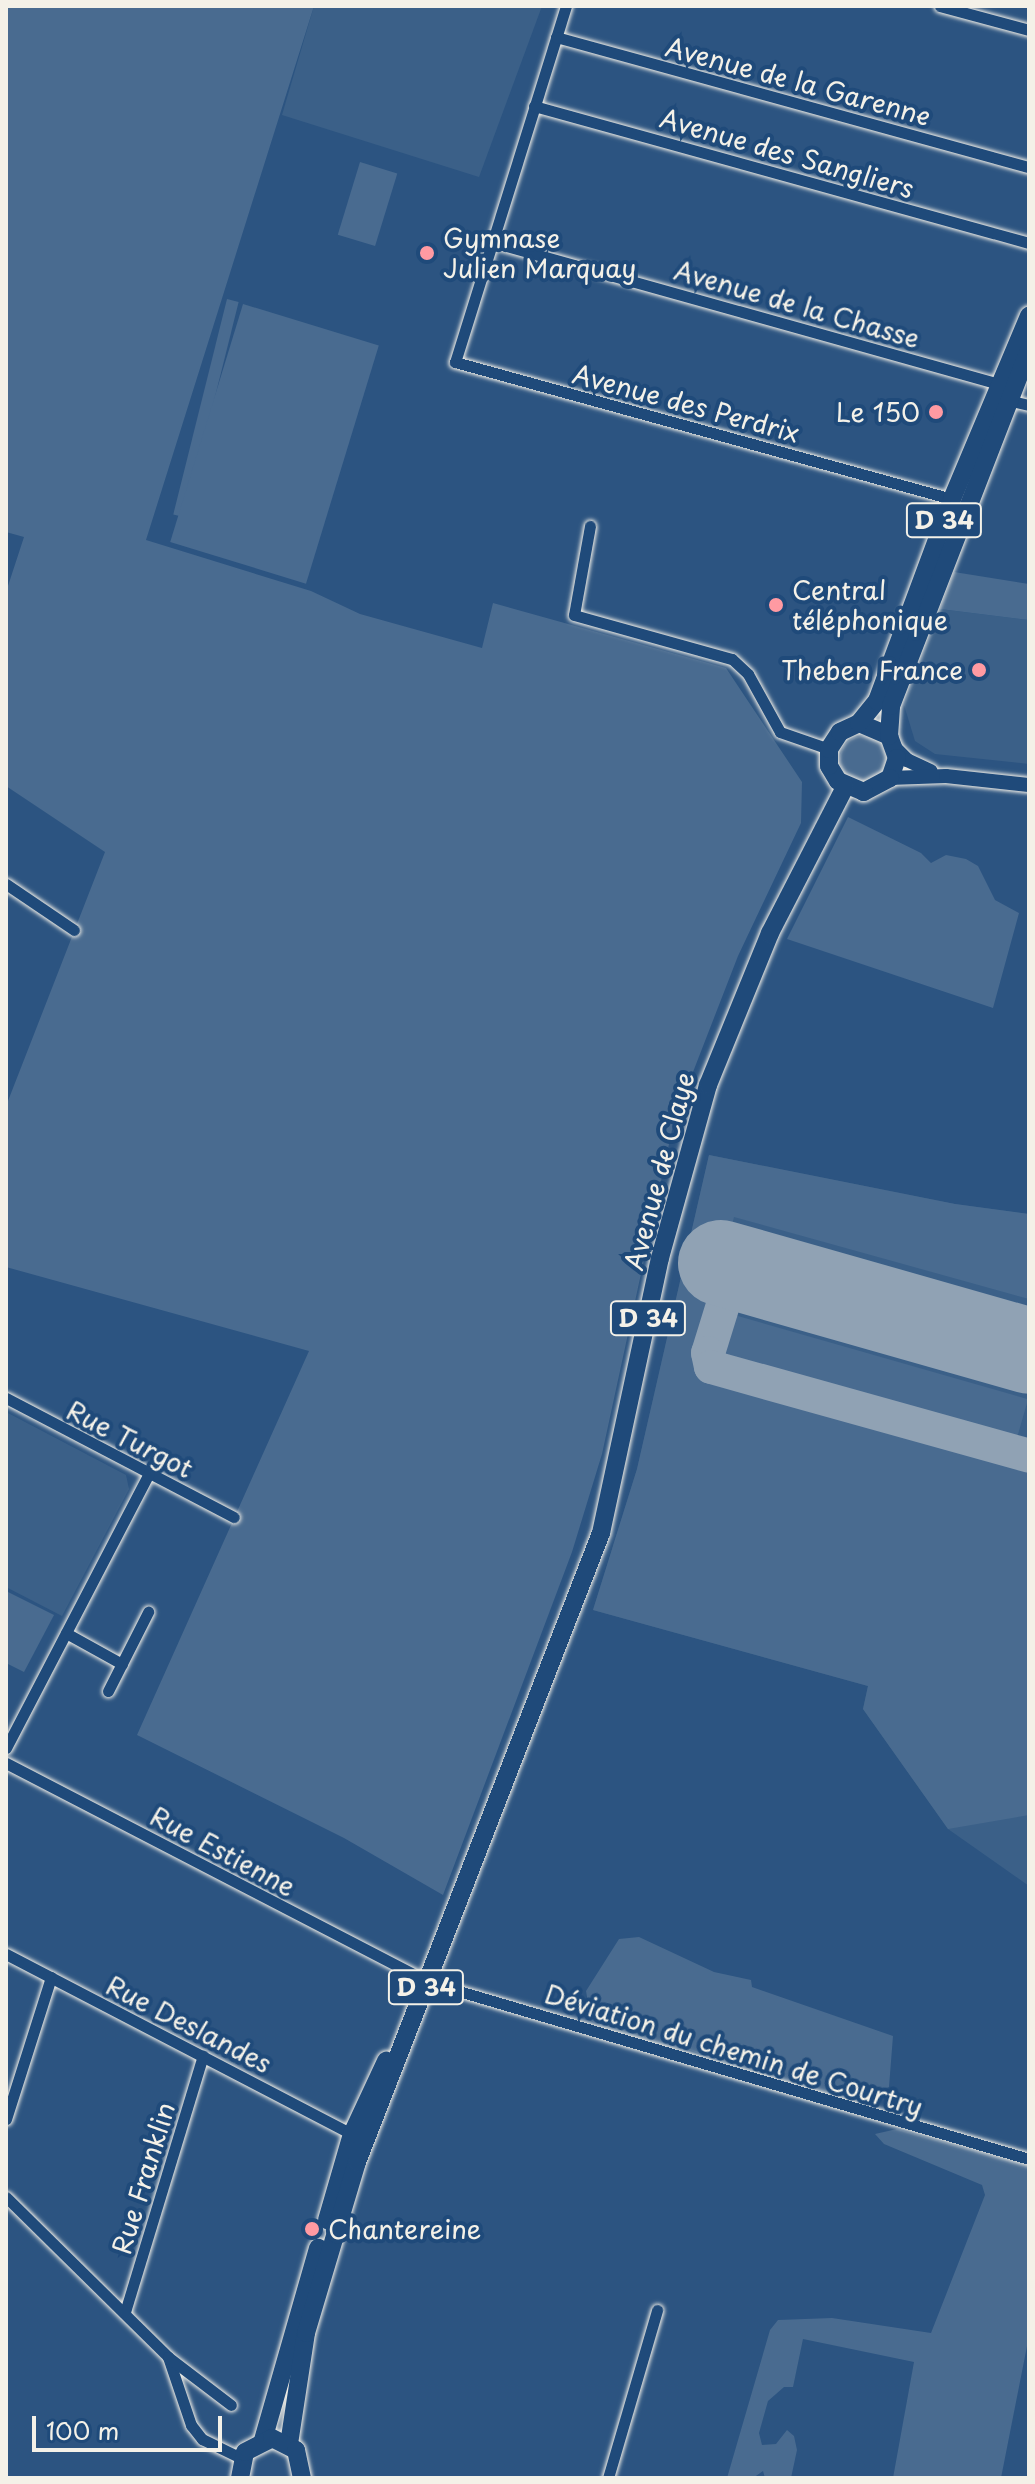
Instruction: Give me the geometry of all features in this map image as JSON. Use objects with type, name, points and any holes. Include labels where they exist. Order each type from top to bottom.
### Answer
[{"type":"main road","name":"D 34","points":[[892,742],[891,706],[1029,316]]},
{"type":"main road","name":"D 34","points":[[859,723],[877,701],[952,499],[1003,392],[1029,350]]},
{"type":"main road","points":[[859,723],[892,742],[890,778],[864,792],[845,787],[829,766],[829,749],[840,732],[859,723]]},
{"type":"main road","name":"Avenue de Claye","points":[[263,2440],[352,2134],[424,1980],[475,1857],[601,1533],[660,1258],[708,1085],[770,933],[845,787]]},
{"type":"main road","name":"Avenue de Claye","points":[[302,2478],[300,2457],[289,2444],[306,2333],[342,2207],[424,1980]]},
{"type":"main road","points":[[240,2478],[241,2458],[263,2440],[289,2444]]},
{"type":"street","points":[[492,242],[566,6]]},
{"type":"street","points":[[940,6],[1029,30]]},
{"type":"street","name":"Avenue de la Garenne","points":[[556,37],[1029,167]]},
{"type":"street","name":"Avenue des Sangliers","points":[[534,106],[1029,243]]},
{"type":"street","name":"Avenue des Perdrix","points":[[492,242],[455,362],[952,499]]},
{"type":"street","name":"Avenue de la Chasse","points":[[492,242],[1003,392],[1029,405]]},
{"type":"street","points":[[590,526],[574,615],[732,659],[748,674],[780,732],[829,749]]},
{"type":"street","points":[[892,742],[915,766],[946,776]]},
{"type":"street","points":[[890,778],[946,776],[1029,785]]},
{"type":"street","points":[[6,884],[74,930]]},
{"type":"street","name":"Rue Turgot","points":[[6,1398],[234,1517]]},
{"type":"street","points":[[6,1748],[149,1473]]},
{"type":"street","points":[[108,1691],[148,1612]]},
{"type":"street","points":[[66,1633],[122,1664]]},
{"type":"street","name":"Rue Estienne","points":[[8,1768],[424,1980]]},
{"type":"street","name":"Rue Deslandes","points":[[6,1954],[352,2134]]},
{"type":"street","points":[[6,2119],[51,1977]]},
{"type":"street","name":"Déviation du chemin de Courtry","points":[[424,1980],[1029,2159]]},
{"type":"street","name":"Rue Franklin","points":[[125,2312],[203,2056]]},
{"type":"street","points":[[6,2197],[168,2357],[231,2405]]},
{"type":"street","points":[[608,2478],[657,2310]]},
{"type":"street","points":[[168,2357],[191,2425],[202,2439],[241,2458]]},
{"type":"shaded area","points":[[6,6],[314,6],[146,540],[311,591],[360,614],[482,648],[493,603],[726,668],[802,782],[801,823],[738,956],[674,1121],[602,1454],[572,1552],[443,1895],[344,1838],[137,1735],[309,1351],[6,1267],[6,1106],[105,852],[6,786],[6,592],[24,537],[6,532]]},
{"type":"shaded area","points":[[314,6],[542,6],[479,177],[282,115]]},
{"type":"shaded area","points":[[360,162],[397,173],[375,246],[338,235]]},
{"type":"shaded area","points":[[227,299],[239,302],[185,517],[173,514]]},
{"type":"shaded area","points":[[243,304],[379,346],[306,584],[170,542]]},
{"type":"shaded area","points":[[954,572],[1029,584],[1029,620],[940,609]]},
{"type":"shaded area","points":[[940,609],[1029,620],[1029,764],[935,754],[915,741],[904,705]]},
{"type":"shaded area","points":[[863,736],[879,743],[886,759],[879,775],[863,782],[847,775],[840,759],[847,743]]},
{"type":"shaded area","points":[[848,817],[921,853],[931,863],[946,855],[966,859],[978,866],[995,900],[1019,913],[993,1008],[787,939]]},
{"type":"shaded area","points":[[709,1155],[955,1204],[1029,1214],[1029,1886],[948,1829],[863,1709],[868,1686],[593,1610],[637,1469]]},
{"type":"shaded area","points":[[709,1155],[955,1204],[1029,1214],[1029,1299],[734,1217],[696,1365],[714,1381],[1029,1466],[1029,1815],[948,1829],[863,1709],[868,1686],[593,1610],[637,1469]]},
{"type":"shaded area","points":[[731,1314],[1028,1399],[1015,1444],[718,1359]]},
{"type":"shaded area","points":[[6,1412],[126,1475],[129,1489],[62,1616],[6,1587]]},
{"type":"shaded area","points":[[6,1591],[54,1615],[24,1672],[6,1663]]},
{"type":"shaded area","points":[[639,1937],[714,1972],[751,1980],[752,1987],[893,2036],[889,2087],[848,2106],[684,2048],[648,2049],[620,2040],[591,2020],[586,1991],[619,1939]]},
{"type":"shaded area","points":[[897,2129],[1029,2166],[1029,2336],[1001,2478],[893,2478],[914,2362],[803,2339],[793,2387],[784,2387],[768,2401],[759,2433],[762,2445],[776,2444],[787,2430],[794,2436],[797,2450],[791,2478],[765,2478],[763,2471],[753,2478],[727,2478],[770,2330],[778,2320],[832,2318],[931,2333],[985,2195],[982,2185],[884,2144],[875,2134]]},
{"type":"taxiway","points":[[735,1266],[708,1353],[711,1367],[1029,1456]]},
{"type":"runway","points":[[721,1263],[1029,1351]]},
{"type":"place","name":"Gymnase Julien Marquay","points":[[427,253]]},
{"type":"place","name":"Le 150","points":[[936,412]]},
{"type":"place","name":"Central téléphonique","points":[[776,605]]},
{"type":"place","name":"Theben France","points":[[979,670]]},
{"type":"place","name":"Chantereine","points":[[312,2229]]}]
